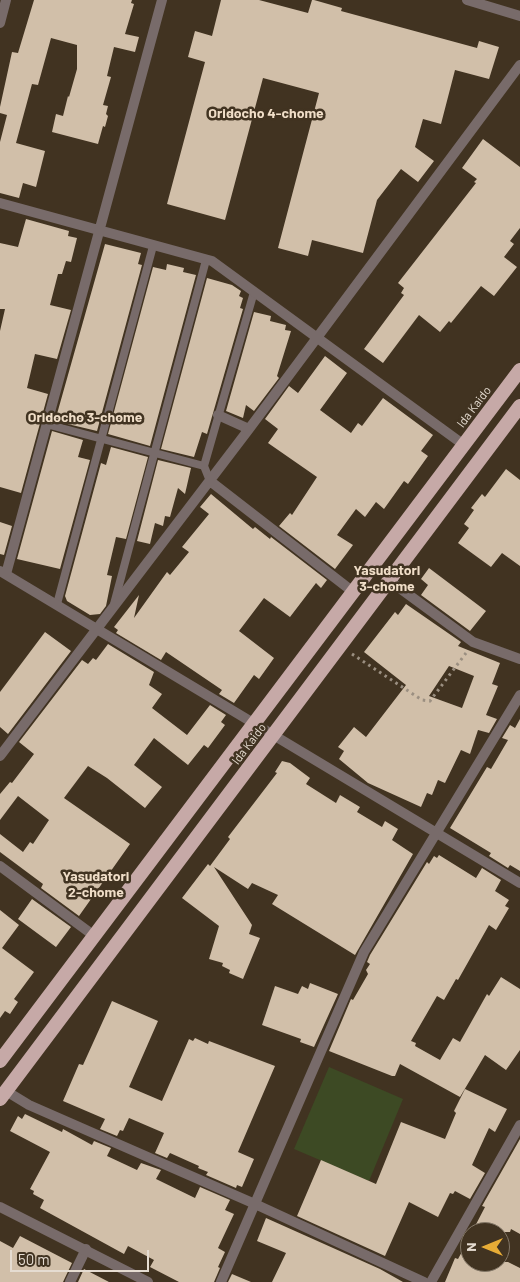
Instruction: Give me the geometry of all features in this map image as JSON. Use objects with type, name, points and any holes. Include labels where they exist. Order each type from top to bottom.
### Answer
[{"type":"highway","name":"Ida Kaido","points":[[0,1061],[520,370]]},
{"type":"highway","name":"Ida Kaido","points":[[3,1095],[520,406]]},
{"type":"street","points":[[0,23],[6,0]]},
{"type":"street","points":[[162,0],[46,424],[3,572],[273,737],[520,883]]},
{"type":"street","points":[[467,0],[520,16]]},
{"type":"street","points":[[0,756],[210,481],[520,65]]},
{"type":"street","points":[[0,203],[212,262],[464,445]]},
{"type":"street","points":[[218,415],[249,429]]},
{"type":"street","points":[[210,481],[352,591]]},
{"type":"street","points":[[390,581],[473,642],[520,659]]},
{"type":"street","points":[[221,1282],[364,952],[520,696]]},
{"type":"street","points":[[0,866],[93,936]]},
{"type":"street","points":[[3,1095],[255,1204],[424,1282]]},
{"type":"street","points":[[431,1282],[520,1124]]},
{"type":"street","points":[[0,1207],[148,1282]]},
{"type":"street","points":[[70,1282],[86,1249]]},
{"type":"lane","points":[[57,604],[153,246]]},
{"type":"lane","points":[[112,610],[206,260]]},
{"type":"lane","points":[[210,481],[204,466],[254,292]]},
{"type":"lane","points":[[46,424],[204,466]]},
{"type":"path","points":[[341,646],[422,700],[430,701],[473,642]]},
{"type":"green space","points":[[329,1067],[403,1099],[369,1181],[294,1149]]},
{"type":"building","points":[[34,0],[132,0],[131,3],[134,4],[125,34],[139,37],[135,52],[114,47],[107,76],[111,77],[103,105],[108,106],[106,114],[108,116],[98,144],[52,132],[56,114],[63,116],[69,97],[77,69],[77,45],[51,38],[38,85],[32,84],[16,143],[45,151],[36,187],[23,183],[19,198],[0,193],[0,142],[7,115],[0,113],[0,107],[12,52],[18,53]]},
{"type":"building","points":[[221,0],[259,0],[308,13],[312,0],[314,0],[342,8],[341,11],[477,48],[479,41],[499,47],[489,79],[455,70],[441,124],[423,119],[415,147],[434,161],[418,182],[401,169],[377,200],[363,253],[312,240],[308,256],[278,248],[319,93],[263,78],[225,220],[167,204],[205,62],[188,57],[195,31],[212,36]]},
{"type":"building","points":[[483,139],[520,167],[520,228],[510,241],[514,244],[504,257],[517,267],[494,296],[481,286],[451,323],[449,321],[440,332],[419,315],[383,363],[364,349],[404,295],[401,293],[404,288],[398,283],[476,183],[474,182],[477,179],[462,168]]},
{"type":"building","points":[[26,219],[69,231],[68,236],[77,238],[71,262],[66,261],[62,274],[58,274],[50,305],[71,310],[57,359],[35,354],[27,388],[48,394],[21,493],[0,487],[0,331],[5,309],[0,309],[0,243],[18,247]]},
{"type":"building","points":[[105,244],[141,253],[138,264],[142,265],[97,431],[55,421]]},
{"type":"building","points":[[167,264],[184,268],[183,272],[196,275],[150,446],[108,434],[153,267],[166,270]]},
{"type":"building","points":[[207,278],[232,285],[241,291],[239,296],[243,298],[240,308],[243,309],[207,434],[202,432],[194,457],[161,449]]},
{"type":"building","points":[[254,312],[271,316],[270,321],[286,325],[285,330],[291,331],[277,376],[279,378],[254,411],[246,405],[243,418],[226,411]]},
{"type":"building","points":[[325,356],[347,373],[320,410],[351,433],[358,423],[362,426],[383,398],[433,435],[421,451],[428,456],[408,484],[404,481],[384,509],[376,502],[365,517],[356,509],[337,535],[353,545],[335,569],[279,526],[290,513],[292,515],[317,477],[268,443],[278,429],[265,419],[289,386],[298,393]]},
{"type":"building","points":[[52,431],[83,440],[78,457],[90,460],[60,569],[17,559]]},
{"type":"building","points":[[111,447],[148,457],[126,539],[116,537],[107,575],[112,576],[106,606],[100,614],[90,615],[67,601],[65,596],[101,463],[106,465]]},
{"type":"building","points":[[158,460],[191,468],[185,494],[178,488],[170,517],[165,516],[163,526],[155,523],[150,544],[137,541]]},
{"type":"building","points":[[506,469],[520,480],[520,566],[502,553],[491,567],[458,543],[469,528],[464,524],[474,510],[471,508],[482,494],[485,497]]},
{"type":"building","points":[[211,494],[253,529],[255,527],[270,539],[271,537],[327,580],[321,588],[316,583],[290,617],[264,598],[239,631],[274,658],[259,679],[254,675],[234,703],[219,694],[222,690],[166,652],[161,660],[116,633],[118,630],[114,627],[139,595],[134,618],[167,572],[170,575],[189,552],[182,547],[209,514],[200,507]]},
{"type":"building","points":[[0,522],[12,526],[4,555],[0,554]]},
{"type":"building","points":[[429,568],[486,611],[470,631],[421,595],[428,585],[421,579]]},
{"type":"building","points":[[406,604],[461,642],[458,646],[500,663],[492,684],[498,686],[486,715],[497,719],[489,733],[478,730],[470,754],[461,750],[445,783],[438,780],[432,795],[427,793],[421,807],[368,783],[339,759],[344,751],[338,747],[354,727],[366,737],[406,685],[364,652],[395,612],[398,615]],"holes":[[[449,666],[474,676],[462,708],[429,696]]]},
{"type":"building","points":[[45,632],[71,651],[8,734],[0,727],[0,692]]},
{"type":"building","points":[[108,644],[154,672],[149,685],[162,694],[152,708],[187,735],[210,705],[226,715],[221,722],[225,725],[208,748],[204,745],[188,765],[154,738],[134,765],[162,787],[145,808],[107,778],[88,766],[64,798],[130,844],[79,916],[41,888],[43,884],[0,852],[0,834],[23,852],[30,842],[33,844],[49,820],[18,796],[0,820],[0,794],[10,782],[12,783],[34,754],[19,742],[82,660],[88,664],[93,658],[96,660]]},
{"type":"building","points":[[520,719],[520,871],[510,865],[508,868],[489,856],[491,853],[450,828],[487,767],[491,769],[508,740],[502,738],[510,725],[515,728]]},
{"type":"building","points":[[282,761],[290,763],[310,778],[306,784],[336,803],[340,795],[360,807],[357,812],[382,827],[385,821],[398,829],[392,840],[413,854],[355,955],[272,904],[278,895],[252,883],[248,889],[214,867],[252,925],[249,934],[260,938],[243,979],[229,973],[230,970],[222,966],[223,963],[209,959],[219,926],[182,898],[208,864],[210,866],[230,839],[228,837],[277,773],[275,772]]},
{"type":"building","points":[[439,855],[476,878],[482,868],[501,880],[495,891],[509,900],[505,906],[509,908],[496,930],[489,925],[458,980],[456,979],[444,1000],[437,996],[411,1041],[416,1043],[415,1046],[440,1060],[453,1038],[460,1042],[487,994],[489,996],[501,977],[520,989],[520,1050],[506,1070],[485,1055],[460,1097],[400,1064],[395,1076],[392,1076],[329,1051],[351,999],[353,1000],[368,974],[366,970],[370,964],[367,962],[370,955],[427,862],[429,864],[434,856],[437,858]]},
{"type":"building","points":[[32,899],[71,927],[56,947],[18,919]]},
{"type":"building","points":[[0,910],[19,925],[2,948],[34,972],[14,999],[18,1002],[10,1014],[5,1011],[0,1018]]},
{"type":"building","points":[[310,983],[338,994],[314,1047],[300,1042],[301,1039],[262,1025],[275,986],[298,994],[302,986],[308,989]]},
{"type":"building","points":[[112,1001],[158,1021],[129,1087],[162,1101],[189,1039],[193,1041],[195,1038],[208,1044],[209,1041],[275,1066],[238,1152],[254,1159],[242,1187],[237,1185],[236,1188],[206,1175],[208,1172],[198,1168],[199,1166],[170,1153],[167,1158],[155,1153],[164,1133],[129,1118],[123,1131],[120,1130],[117,1136],[100,1129],[105,1119],[63,1101],[79,1064],[83,1065]]},
{"type":"building","points":[[465,1089],[507,1109],[495,1132],[489,1128],[472,1165],[485,1173],[470,1199],[455,1191],[453,1194],[450,1193],[438,1217],[409,1202],[385,1256],[297,1216],[321,1160],[376,1184],[401,1122],[445,1139],[456,1113],[454,1111]]},
{"type":"building","points":[[25,1114],[62,1132],[63,1129],[92,1145],[94,1141],[111,1148],[107,1156],[137,1170],[141,1163],[161,1170],[156,1179],[195,1198],[200,1187],[230,1200],[225,1210],[234,1214],[218,1248],[225,1252],[214,1282],[179,1282],[150,1267],[154,1260],[128,1246],[124,1254],[40,1208],[44,1200],[33,1194],[34,1191],[30,1189],[50,1152],[10,1131],[18,1116],[22,1119]]},
{"type":"building","points":[[520,1139],[520,1234],[511,1229],[510,1232],[510,1222],[477,1222],[485,1207],[482,1206]]},
{"type":"building","points":[[266,1218],[380,1269],[403,1282],[272,1282],[286,1253],[257,1241]]},
{"type":"building","points":[[20,1236],[72,1263],[63,1282],[0,1282],[0,1241],[13,1248]]},
{"type":"building","points":[[460,1255],[460,1272],[510,1272],[510,1263],[520,1268],[520,1282],[445,1282],[455,1258],[458,1259]]},
{"type":"building","points":[[84,1269],[109,1282],[78,1282]]},
{"type":"building","points":[[232,1274],[251,1282],[228,1282]]},
{"type":"district","name":"Oridocho 4-chome","points":[[266,113]]},
{"type":"district","name":"Oridocho 3-chome","points":[[85,417]]},
{"type":"district","name":"Yasudatori 3-chome","points":[[387,578]]},
{"type":"district","name":"Yasudatori 2-chome","points":[[96,884]]}]
